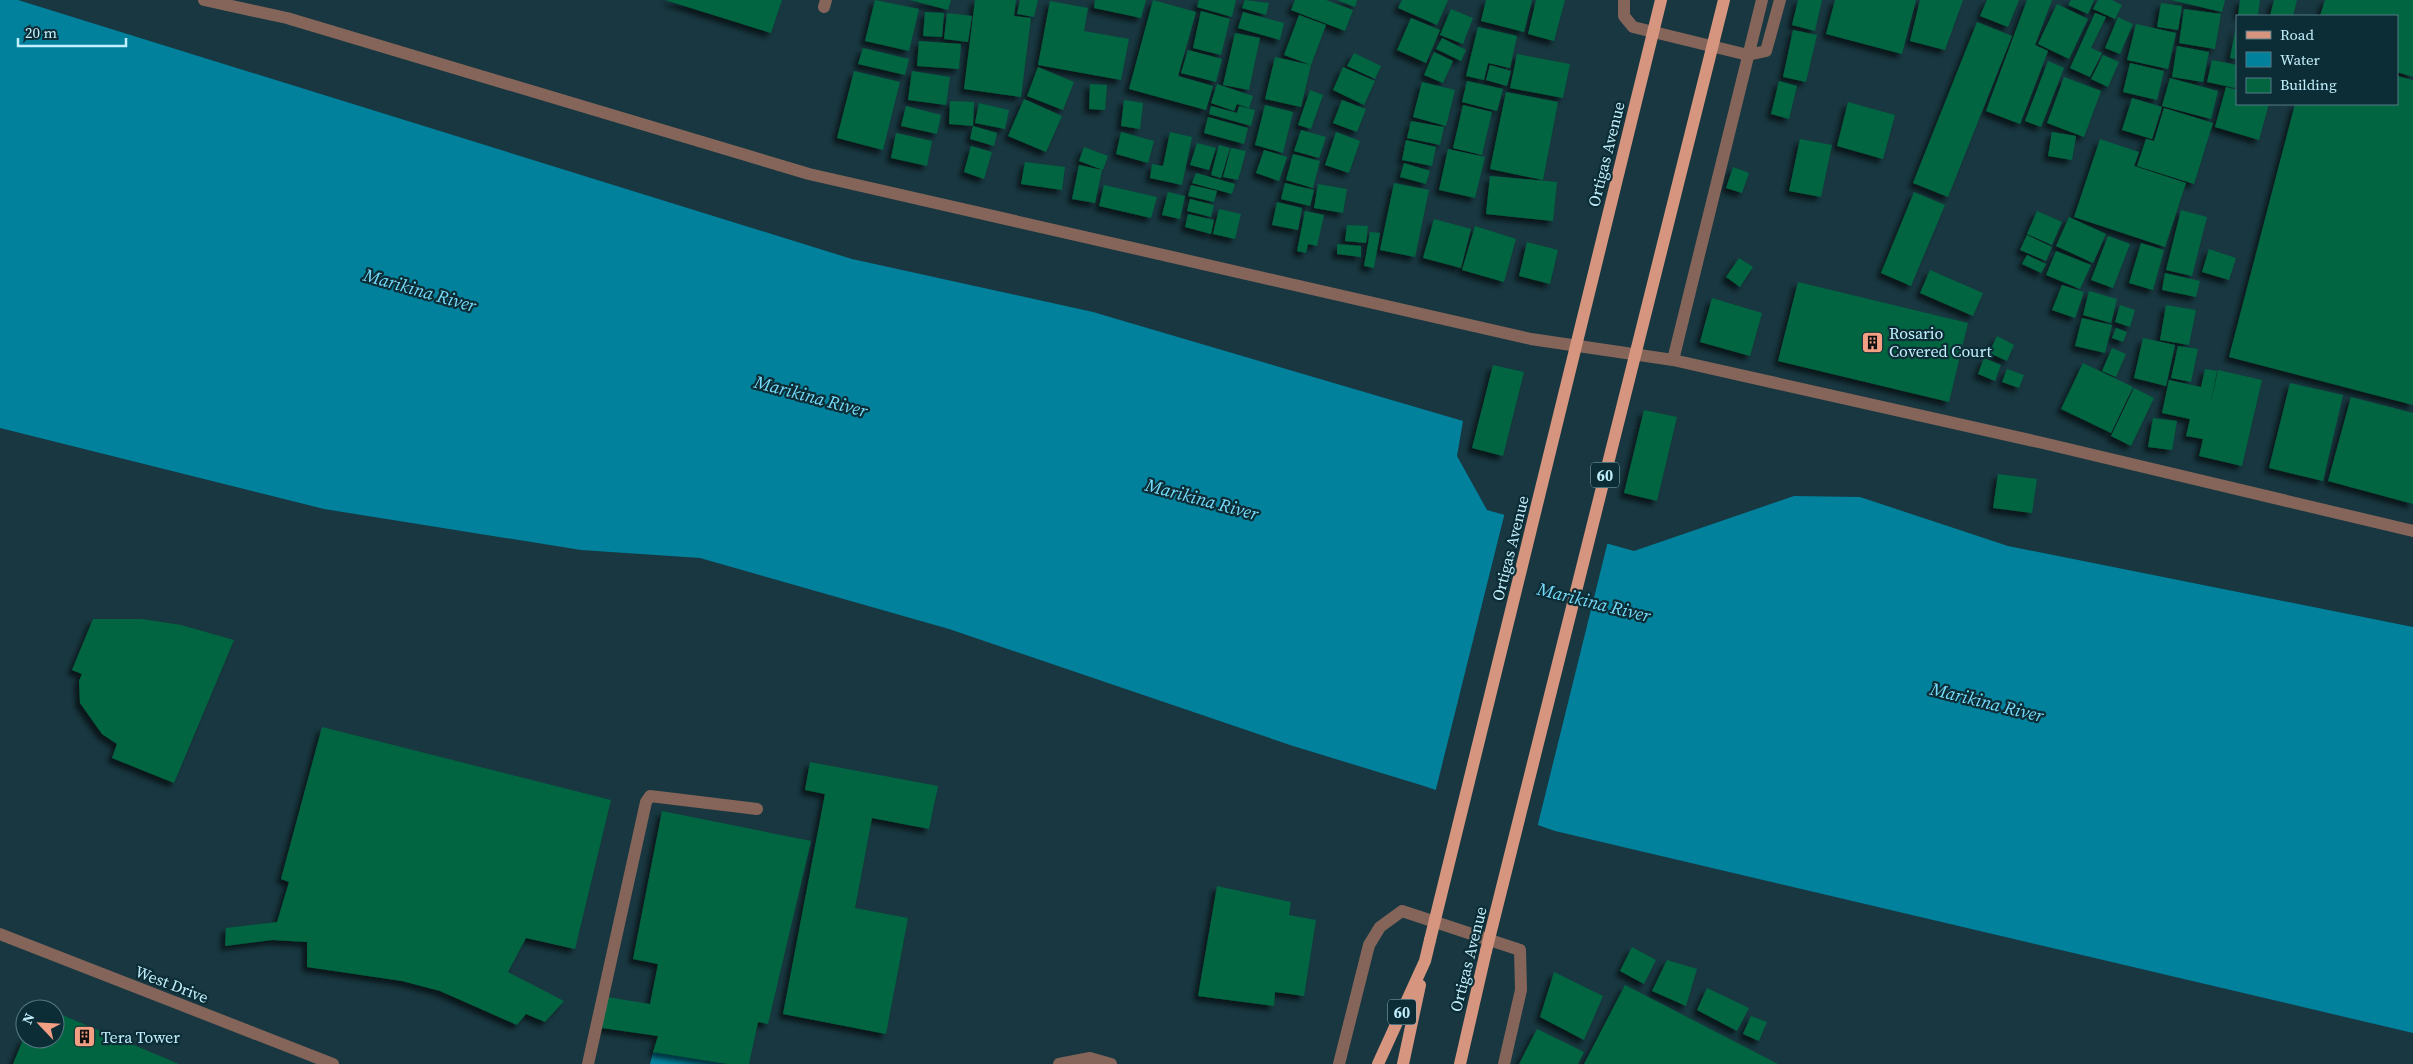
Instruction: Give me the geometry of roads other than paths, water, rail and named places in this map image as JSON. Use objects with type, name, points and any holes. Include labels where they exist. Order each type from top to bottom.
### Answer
[{"type":"main road","name":"Ortigas Avenue","points":[[1378,1064],[1425,960],[1661,0]]},
{"type":"main road","name":"Ortigas Avenue","points":[[1460,1064],[1486,951],[1724,0]]},
{"type":"main road","name":"60","points":[[1402,1064],[1425,960]]},
{"type":"street","points":[[204,0],[287,18],[809,174],[1531,339],[1673,360],[2043,443],[2413,531]]},
{"type":"street","points":[[1624,0],[1624,16],[1633,28],[1748,55],[1766,51],[1780,0]]},
{"type":"street","points":[[1673,360],[1762,0]]},
{"type":"street","points":[[588,1064],[646,802],[650,796],[758,809]]},
{"type":"street","points":[[1339,1064],[1369,945],[1380,927],[1402,911],[1520,950],[1521,990],[1504,1064]]},
{"type":"street","name":"West Drive","points":[[0,934],[333,1064]]},
{"type":"street","points":[[1058,1064],[1090,1058],[1111,1064]]},
{"type":"water","name":"Marikina River","points":[[0,0],[18,0],[852,259],[1093,312],[1463,421],[1457,456],[1487,510],[1634,551],[1794,496],[1860,497],[2008,546],[2413,627],[2413,1033],[1555,831],[1424,786],[1293,746],[949,629],[700,558],[581,550],[324,509],[0,428]]},
{"type":"water","points":[[653,1052],[728,1064],[650,1064]]},
{"type":"place","name":"Rosario Covered Court","points":[[1873,342]]},
{"type":"place","name":"Tera Tower","points":[[85,1037]]}]
